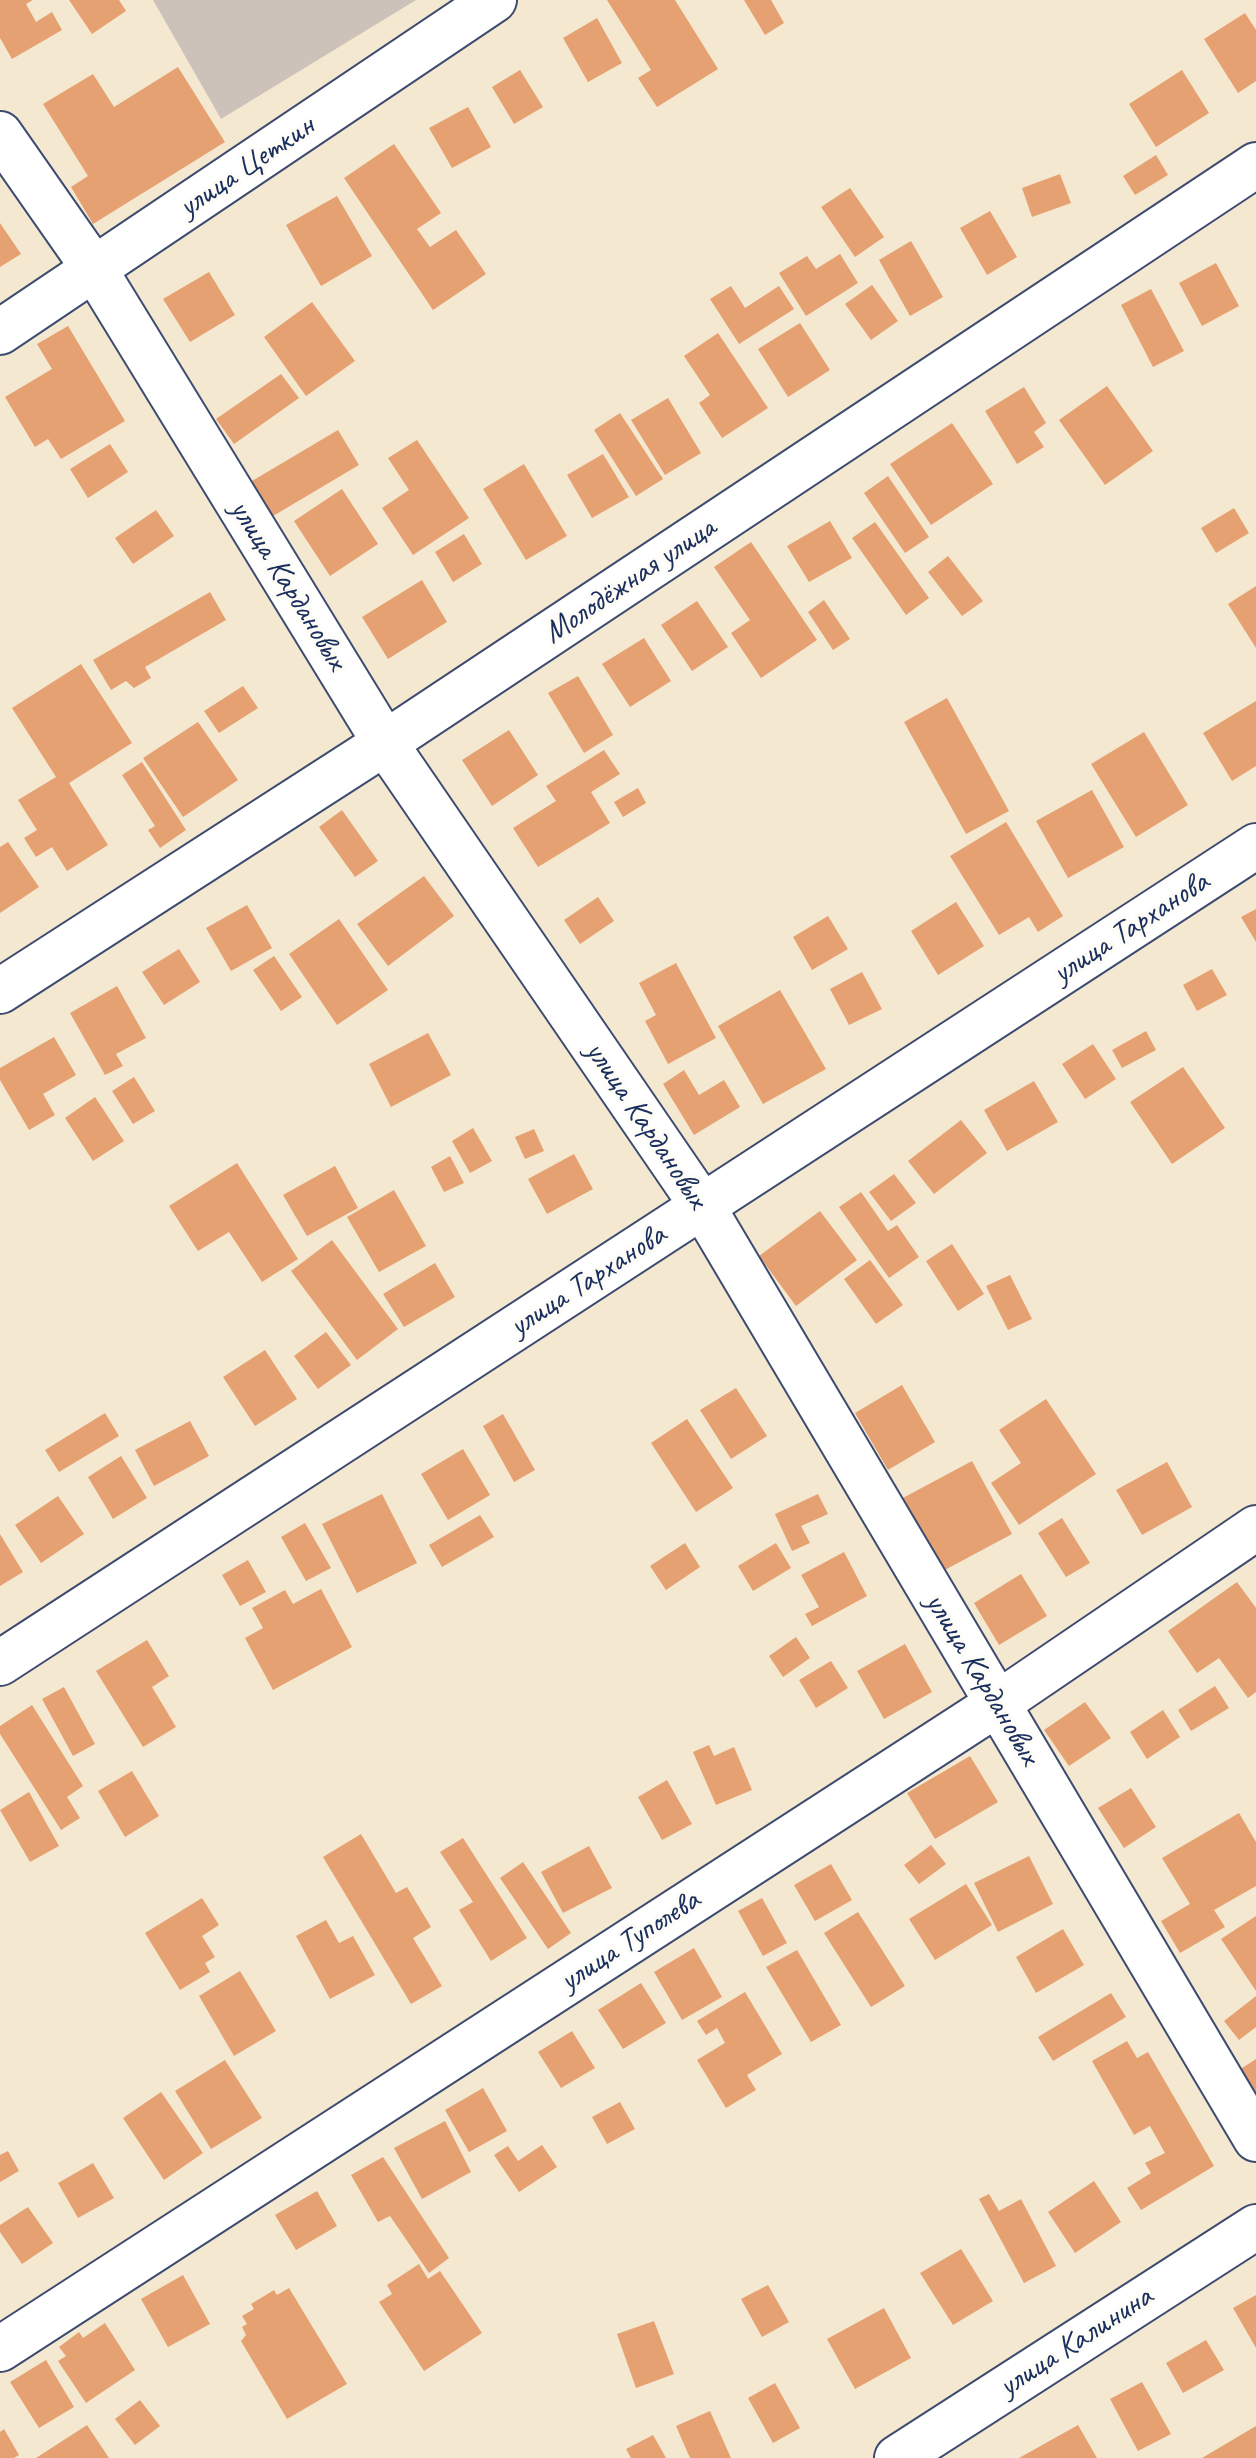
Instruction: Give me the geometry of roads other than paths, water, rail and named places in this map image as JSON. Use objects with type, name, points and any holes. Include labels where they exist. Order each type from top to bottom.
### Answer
[{"type":"street","name":"улица Цеткин","points":[[0,332],[494,0]]},
{"type":"street","name":"улица Кардановых","points":[[0,134],[95,270],[385,743],[703,1207],[1256,2139]]},
{"type":"street","name":"Молодёжная улица","points":[[0,991],[385,743],[1256,165]]},
{"type":"street","name":"улица Тарханова","points":[[0,1663],[1256,846]]},
{"type":"street","name":"улица Туполева","points":[[0,2349],[997,1704],[1256,1528]]},
{"type":"street","name":"улица Калинина","points":[[897,2458],[1256,2227]]}]
